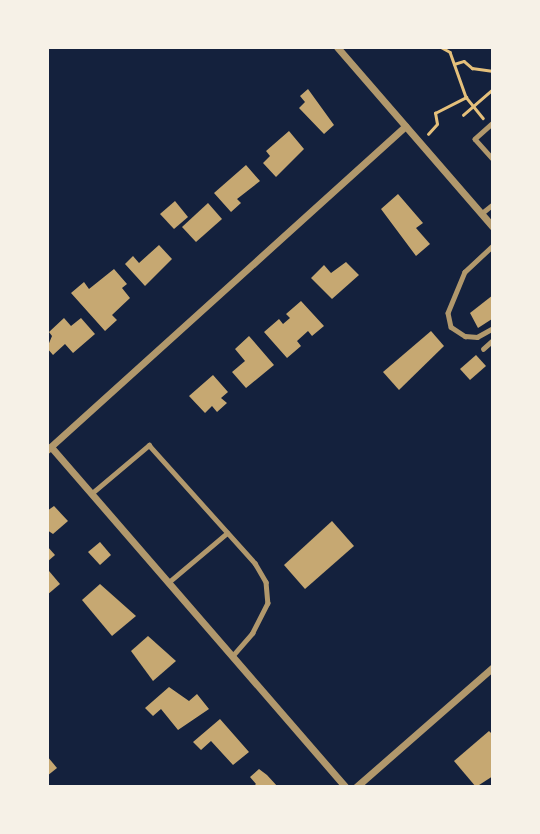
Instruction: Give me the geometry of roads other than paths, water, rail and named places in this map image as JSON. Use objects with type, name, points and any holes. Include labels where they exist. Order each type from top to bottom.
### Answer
[{"type":"street","points":[[337,47],[493,227]]},
{"type":"street","points":[[345,787],[49,449],[405,126]]},
{"type":"street","points":[[356,787],[493,667]]},
{"type":"lane","points":[[491,124],[475,138],[493,159]]},
{"type":"lane","points":[[481,214],[493,204]]},
{"type":"lane","points":[[493,246],[465,272],[448,313],[451,327],[465,335],[477,337],[493,328]]},
{"type":"lane","points":[[483,349],[493,340]]},
{"type":"lane","points":[[91,494],[149,445],[227,533],[266,582],[268,603],[253,633],[232,657]]},
{"type":"lane","points":[[168,583],[227,533]]}]
